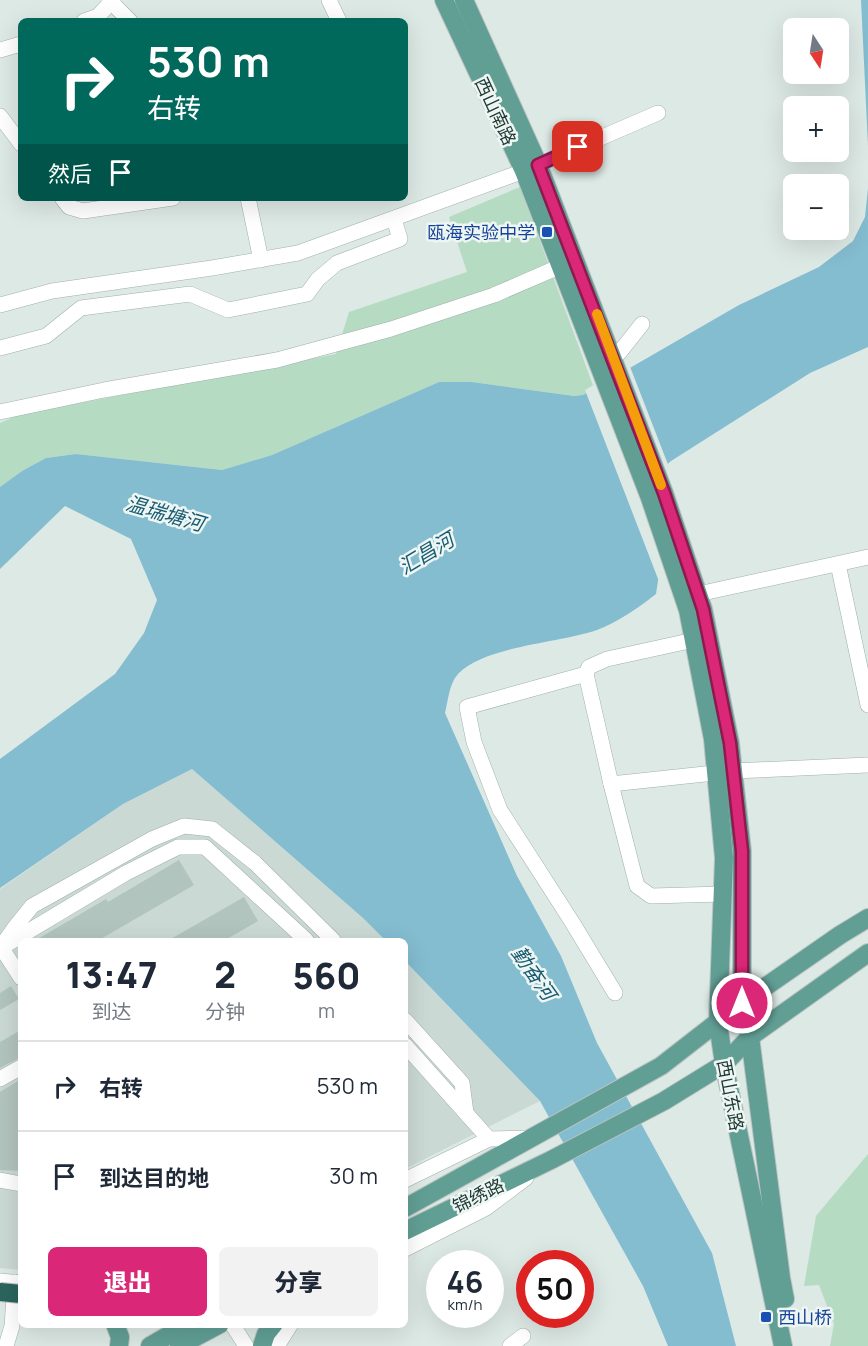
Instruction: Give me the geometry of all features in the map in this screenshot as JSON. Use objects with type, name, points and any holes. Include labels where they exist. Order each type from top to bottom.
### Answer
[{"type":"main road","name":"西山南路","points":[[444,0],[531,168],[561,266],[605,357]]},
{"type":"main road","name":"西山南路","points":[[464,0],[605,357],[657,495],[691,596],[694,640],[713,740],[725,772],[742,851],[742,1003],[750,1037]]},
{"type":"main road","name":"西山南路","points":[[691,596],[703,609],[730,743],[725,772],[718,1023]]},
{"type":"main road","points":[[718,1023],[742,1003],[868,918]]},
{"type":"main road","name":"西山东路","points":[[795,1346],[781,1278],[750,1037],[868,953]]},
{"type":"main road","name":"西山东路","points":[[718,1023],[724,1064],[783,1346]]},
{"type":"main road","name":"锦绣路","points":[[408,1206],[661,1066],[718,1023]]},
{"type":"main road","points":[[724,1064],[750,1037]]},
{"type":"main road","name":"锦绣路","points":[[408,1229],[552,1160],[664,1101],[724,1064]]},
{"type":"main road","points":[[117,1328],[120,1346]]},
{"type":"main road","points":[[150,1346],[181,1328]]},
{"type":"main road","points":[[179,1346],[213,1328]]},
{"type":"main road","points":[[262,1346],[271,1328]]},
{"type":"street","points":[[329,0],[338,18]]},
{"type":"street","points":[[92,18],[98,16],[111,1],[127,18]]},
{"type":"street","points":[[0,50],[18,45]]},
{"type":"street","points":[[0,305],[52,291],[298,253],[531,168],[658,113]]},
{"type":"street","points":[[0,116],[18,140]]},
{"type":"street","points":[[64,201],[69,207],[83,211],[152,201]]},
{"type":"street","points":[[249,201],[261,260]]},
{"type":"street","points":[[0,348],[46,336],[81,308],[190,294],[228,310],[307,294],[318,279],[337,263],[400,239],[394,219]]},
{"type":"street","points":[[0,411],[104,390],[277,360],[391,329],[494,296],[561,266]]},
{"type":"street","points":[[605,357],[619,353],[642,324]]},
{"type":"street","points":[[691,596],[868,557]]},
{"type":"street","points":[[838,564],[868,705]]},
{"type":"street","points":[[694,640],[607,659],[589,667],[586,674],[636,886],[651,896],[723,894]]},
{"type":"street","points":[[586,674],[467,707],[474,742],[500,810],[615,993]]},
{"type":"street","points":[[611,784],[725,772],[868,765]]},
{"type":"street","points":[[1,948],[32,906],[153,839],[183,826],[212,829],[255,863],[331,938]]},
{"type":"street","points":[[1,948],[126,873],[178,847],[205,847],[304,938]]},
{"type":"street","points":[[1,948],[18,974]]},
{"type":"street","points":[[408,1023],[462,1083],[466,1113]]},
{"type":"street","points":[[408,1048],[489,1138]]},
{"type":"street","points":[[0,1079],[18,1068]]},
{"type":"street","points":[[408,1178],[489,1138],[531,1138]]},
{"type":"street","points":[[408,1247],[486,1208],[552,1160]]},
{"type":"street","points":[[0,1180],[18,1183]]},
{"type":"street","points":[[6,1346],[12,1326],[11,1286]]},
{"type":"street","points":[[235,1328],[246,1346]]},
{"type":"street","points":[[277,1346],[288,1328]]},
{"type":"street","points":[[510,1346],[523,1336]]},
{"type":"shaded area","points":[[192,769],[383,938],[18,938],[18,1270],[0,1268],[0,889],[123,804]]},
{"type":"shaded area","points":[[408,964],[540,1101],[408,1167]]},
{"type":"green space","points":[[520,187],[594,388],[583,395],[574,396],[472,382],[439,382],[272,455],[222,470],[76,454],[46,458],[22,471],[0,487],[0,423],[18,415],[336,354],[349,312],[467,272],[449,217]]},
{"type":"green space","points":[[868,1154],[868,1346],[830,1346],[834,1324],[819,1285],[804,1286],[816,1216]]},
{"type":"water","points":[[861,0],[868,0],[868,146]]},
{"type":"water","points":[[868,188],[868,347],[810,373],[671,461],[651,478],[641,519],[659,574],[656,594],[628,614],[597,630],[504,651],[470,665],[458,674],[453,683],[445,713],[517,876],[561,956],[597,1043],[712,1253],[736,1346],[668,1346],[643,1286],[540,1101],[408,964],[408,938],[383,938],[192,769],[123,804],[0,888],[0,759],[115,674],[144,633],[157,600],[131,539],[65,506],[0,569],[0,487],[22,471],[46,458],[76,454],[222,470],[272,455],[439,382],[472,382],[574,396],[583,395],[739,305],[819,267],[853,241],[865,217]]},
{"type":"pier","points":[[629,364],[669,467],[654,480],[646,495],[644,518],[662,573],[660,584],[585,390]]},
{"type":"building","points":[[179,860],[194,885],[102,938],[39,938],[106,899],[108,902]]},
{"type":"building","points":[[244,897],[258,921],[228,938],[172,938]]},
{"type":"building","points":[[11,986],[18,1000],[0,1010],[0,993]]},
{"type":"building","points":[[18,1032],[18,1059],[0,1068],[0,1042]]},
{"type":"building","points":[[18,1081],[18,1171],[0,1170],[0,1092]]},
{"type":"slow traffic","points":[[597,314],[661,485]]},
{"type":"place","name":"瓯海实验中学","points":[[547,232]]},
{"type":"place","name":"西山桥","points":[[766,1317]]},
{"type":"route","points":[[578,147],[538,165],[664,493],[703,609],[730,743],[742,851],[742,1003]]},
{"type":"water label","name":"温瑞塘河","points":[[165,513]]},
{"type":"water label","name":"汇昌河","points":[[426,553]]},
{"type":"water label","name":"勤奋河","points":[[534,973]]}]
